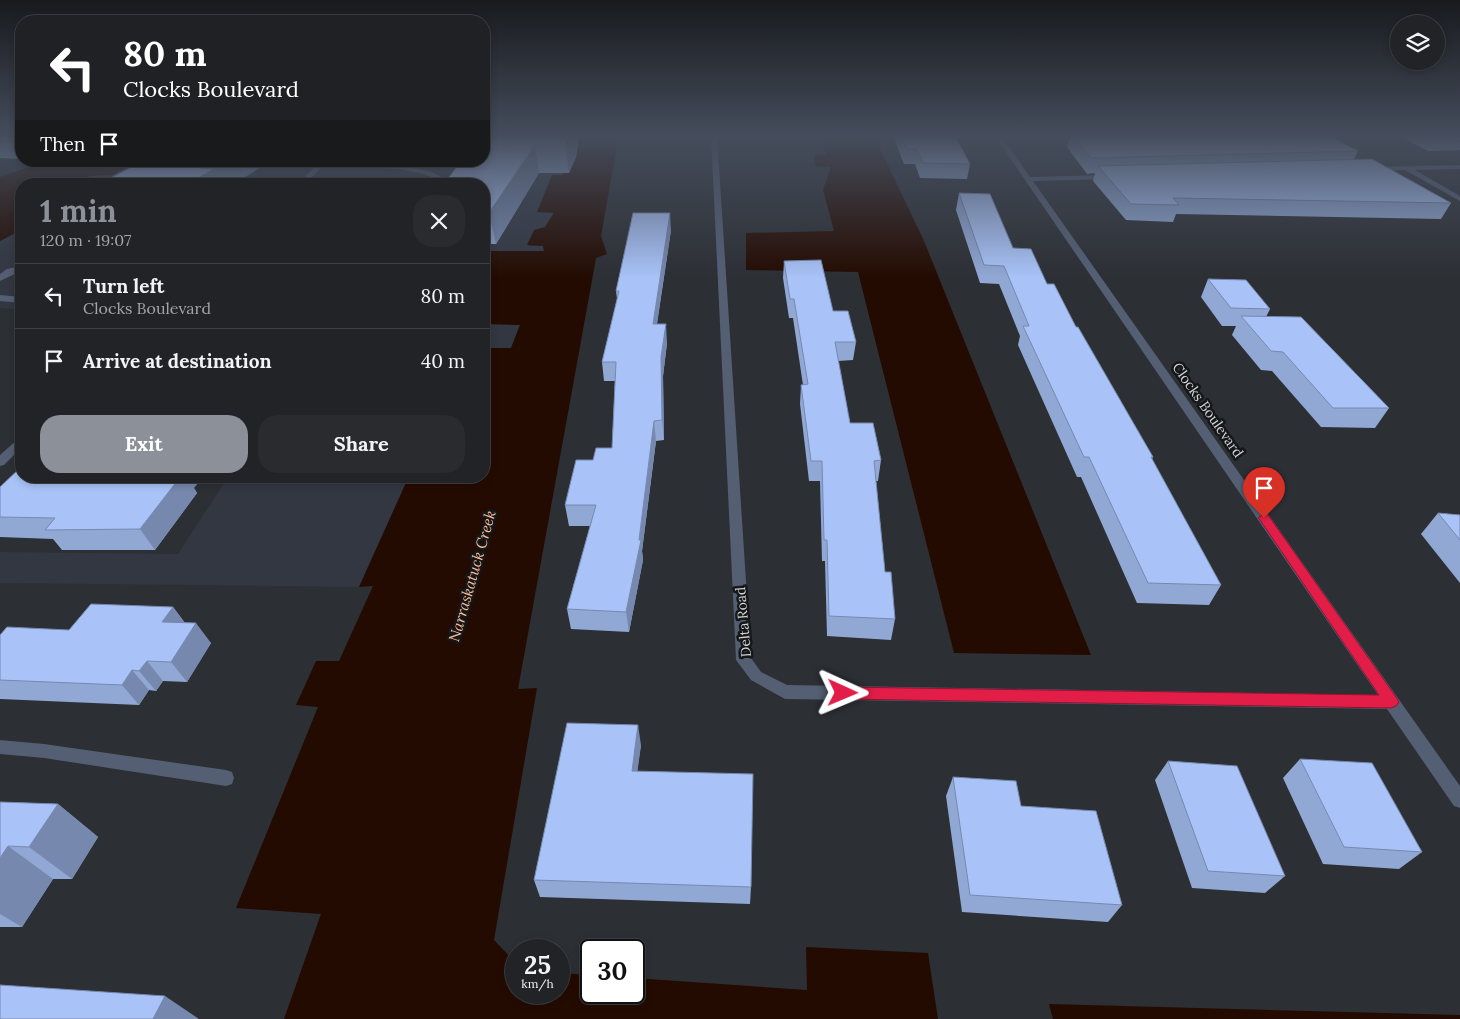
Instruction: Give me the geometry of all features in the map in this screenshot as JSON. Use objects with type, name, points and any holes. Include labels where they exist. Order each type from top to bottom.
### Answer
[{"type":"street","name":"Delta Road","points":[[717,184],[744,660],[756,676],[785,692],[1391,702]]},
{"type":"street","name":"Clocks Boulevard","points":[[1033,184],[1460,800]]},
{"type":"street","points":[[1433,184],[1460,199]]},
{"type":"street","points":[[0,278],[15,270]]},
{"type":"street","points":[[0,298],[15,299]]},
{"type":"street","points":[[0,462],[15,448]]},
{"type":"street","points":[[0,747],[44,751],[226,778]]},
{"type":"shaded area","points":[[490,184],[556,184],[537,212],[554,212],[545,227],[528,246],[543,246],[544,252],[490,251]]},
{"type":"shaded area","points":[[15,233],[15,309],[0,308],[0,241]]},
{"type":"shaded area","points":[[490,324],[520,324],[511,348],[490,348]]},
{"type":"shaded area","points":[[224,483],[406,483],[359,587],[0,583],[0,552],[178,554]]},
{"type":"water","points":[[0,184],[15,184],[15,233],[0,241]]},
{"type":"water","name":"Narraskatuck Creek","points":[[549,184],[610,184],[601,236],[607,254],[596,258],[518,689],[537,688],[494,940],[505,952],[505,1004],[570,1004],[570,974],[580,974],[580,1004],[645,1004],[645,979],[807,990],[806,947],[928,953],[938,1019],[284,1019],[321,914],[236,908],[318,707],[296,705],[316,661],[339,661],[373,586],[359,587],[406,483],[490,483],[490,348],[511,348],[520,325],[490,324],[490,251],[544,251],[543,246],[527,245],[534,230],[545,227],[554,213],[537,212]]},
{"type":"water","points":[[825,184],[897,184],[924,241],[1091,655],[954,653],[858,272],[746,270],[746,233],[834,231],[823,190]]},
{"type":"water","points":[[1049,1004],[1460,1015],[1460,1019],[1053,1019]]},
{"type":"building","points":[[490,184],[509,184],[490,212]]},
{"type":"building","points":[[1113,184],[1416,184],[1451,203],[1173,198],[1179,205],[1131,204]]},
{"type":"building","points":[[959,193],[990,194],[1013,248],[1031,249],[1047,284],[1054,284],[1076,327],[1078,327],[1153,457],[1151,457],[1221,585],[1148,583],[1089,457],[1084,457],[1023,326],[1029,326],[1004,266],[984,265]]},
{"type":"building","points":[[633,213],[670,213],[653,324],[666,324],[661,357],[662,420],[654,421],[639,540],[641,540],[626,612],[567,609],[596,505],[565,505],[576,460],[593,460],[596,448],[612,448],[616,362],[602,362],[619,291],[616,291]]},
{"type":"building","points":[[821,260],[833,311],[848,311],[856,342],[835,342],[850,423],[873,423],[881,460],[874,461],[885,572],[891,572],[895,619],[829,616],[827,540],[824,540],[822,461],[811,461],[801,385],[808,384],[794,299],[790,299],[784,261]]},
{"type":"building","points":[[1208,279],[1246,280],[1270,309],[1231,308]]},
{"type":"building","points":[[1241,316],[1301,317],[1389,408],[1333,408],[1283,352],[1271,351]]},
{"type":"building","points":[[15,473],[15,483],[176,483],[140,529],[45,530],[55,518],[0,517],[0,487]]},
{"type":"building","points":[[1438,513],[1460,515],[1460,540]]},
{"type":"building","points":[[91,604],[173,607],[162,622],[196,623],[171,662],[147,661],[139,671],[132,670],[122,685],[0,680],[0,635],[7,627],[69,630]]},
{"type":"building","points":[[567,723],[638,725],[632,771],[753,774],[751,887],[534,880]]},
{"type":"building","points":[[1300,759],[1372,763],[1422,852],[1344,847]]},
{"type":"building","points":[[1168,761],[1237,766],[1285,876],[1208,871]]},
{"type":"building","points":[[953,777],[1016,781],[1021,806],[1096,811],[1122,905],[970,895]]},
{"type":"building","points":[[0,802],[58,804],[29,847],[8,846],[0,858]]},
{"type":"building","points":[[0,985],[165,996],[153,1019],[0,1019]]},
{"type":"route","points":[[843,693],[1391,702],[1264,518]]}]
